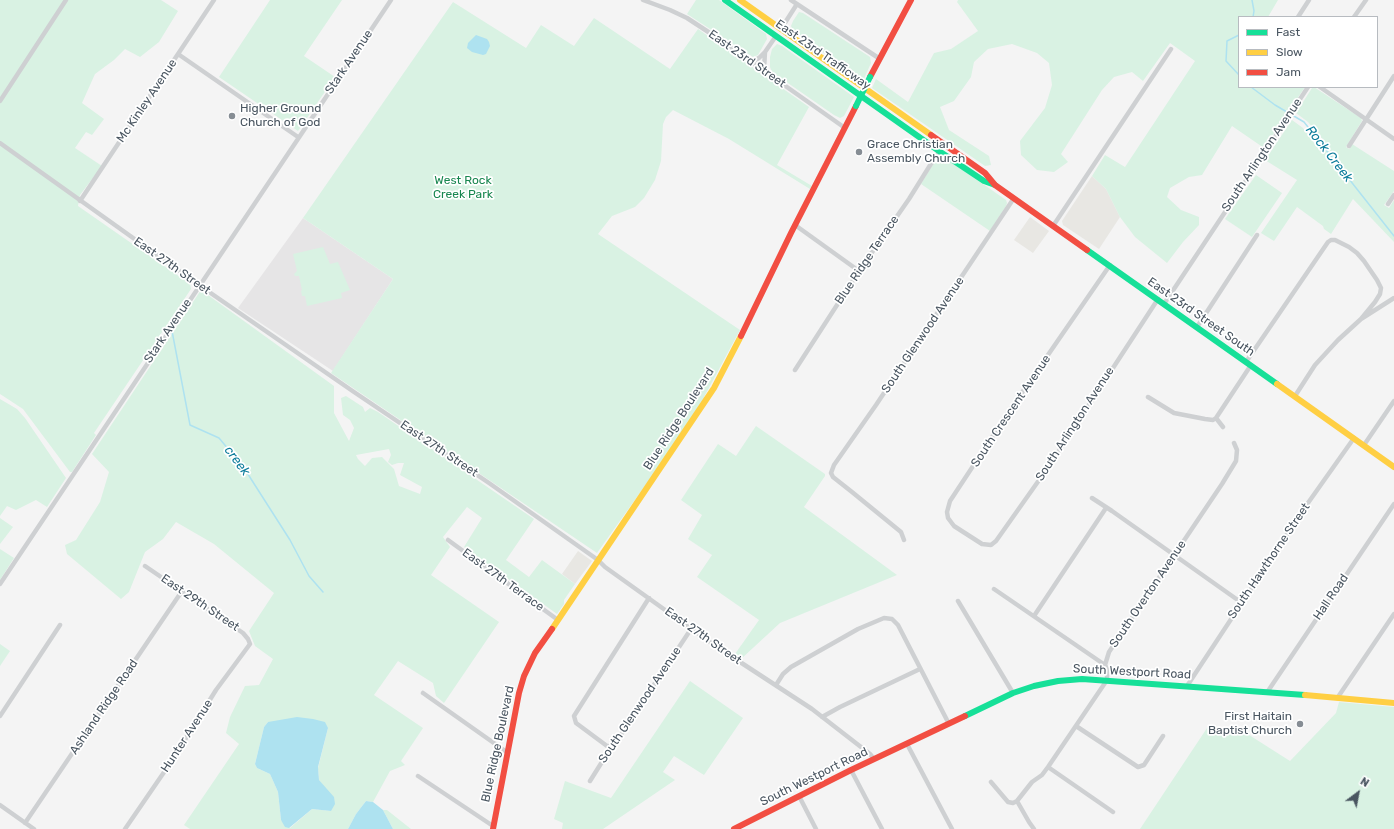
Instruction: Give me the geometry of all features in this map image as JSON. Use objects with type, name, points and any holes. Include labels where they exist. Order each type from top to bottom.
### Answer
[{"type":"main road","name":"East 23rd Trafficway","points":[[725,0],[909,129]]},
{"type":"main road","name":"East 23rd Trafficway","points":[[740,0],[914,122]]},
{"type":"main road","name":"Blue Ridge Boulevard","points":[[493,828],[519,692],[524,676],[535,653],[714,388],[870,77],[911,0]]},
{"type":"main road","name":"East 23rd Street South","points":[[914,122],[984,173],[995,185],[1394,467]]},
{"type":"main road","name":"East 23rd Street South","points":[[909,129],[984,182],[995,185]]},
{"type":"main road","name":"South Westport Road","points":[[734,829],[851,770],[1013,693],[1034,686],[1058,681],[1082,679],[1107,680],[1268,691],[1394,703]]},
{"type":"street","points":[[0,101],[66,0]]},
{"type":"street","points":[[207,0],[213,2]]},
{"type":"street","name":"Stark Avenue","points":[[0,584],[391,0]]},
{"type":"street","name":"East 23rd Street","points":[[644,0],[687,18],[764,70],[845,128]]},
{"type":"street","points":[[791,0],[880,58]]},
{"type":"street","points":[[1299,16],[1309,0]]},
{"type":"street","points":[[1355,16],[1366,0]]},
{"type":"street","name":"Mc Kinley Avenue","points":[[80,201],[213,2]]},
{"type":"street","points":[[781,29],[797,4]]},
{"type":"street","points":[[752,62],[765,52],[776,36]]},
{"type":"street","points":[[1053,226],[1171,49]]},
{"type":"street","points":[[764,70],[765,52]]},
{"type":"street","points":[[178,54],[298,137]]},
{"type":"street","points":[[1349,146],[1394,76]]},
{"type":"street","name":"South Arlington Avenue","points":[[1164,304],[1307,88]]},
{"type":"street","points":[[1321,88],[1394,139]]},
{"type":"street","name":"East 27th Street","points":[[0,143],[199,285],[489,483],[598,560],[605,567],[691,629],[822,717],[870,754],[874,759]]},
{"type":"street","name":"Blue Ridge Terrace","points":[[795,370],[859,271],[909,199],[939,151]]},
{"type":"street","points":[[1388,204],[1394,196]]},
{"type":"street","name":"South Glenwood Avenue","points":[[904,540],[901,532],[833,477],[832,472],[834,465],[1014,198]]},
{"type":"street","points":[[795,225],[859,271]]},
{"type":"street","points":[[1197,327],[1257,235]]},
{"type":"street","points":[[1148,397],[1174,413],[1205,420],[1213,420],[1216,418],[1248,364],[1330,240],[1335,240],[1350,247],[1357,253],[1368,267],[1380,288],[1380,294],[1361,319],[1324,354],[1295,396]]},
{"type":"street","name":"South Crescent Avenue","points":[[989,545],[982,544],[954,526],[948,518],[947,512],[950,501],[1010,410],[1110,266]]},
{"type":"street","points":[[1361,319],[1394,298]]},
{"type":"street","name":"South Arlington Avenue","points":[[989,545],[996,541],[1049,466],[1158,299]]},
{"type":"street","points":[[1364,445],[1394,400]]},
{"type":"street","points":[[1216,418],[1223,426]]},
{"type":"street","name":"South Hawthorne Street","points":[[1187,686],[1303,510],[1354,438]]},
{"type":"street","name":"South Overton Avenue","points":[[1105,665],[1109,652],[1236,461],[1237,450],[1234,443]]},
{"type":"street","points":[[1092,498],[1242,603]]},
{"type":"street","name":"Hall Road","points":[[1268,691],[1394,504]]},
{"type":"street","points":[[1034,616],[1106,508]]},
{"type":"street","name":"East 27th Terrace","points":[[448,540],[558,620]]},
{"type":"street","name":"East 29th Street","points":[[145,566],[243,633],[250,644]]},
{"type":"street","points":[[991,782],[1008,802],[1013,803],[1017,801],[1032,782],[1042,775],[1048,768],[1107,680],[1107,669],[1105,665],[994,589]]},
{"type":"street","name":"Ashland Ridge Road","points":[[25,823],[182,591]]},
{"type":"street","points":[[612,746],[607,746],[576,724],[574,716],[649,598]]},
{"type":"street","points":[[958,601],[1013,693]]},
{"type":"street","points":[[1338,697],[1394,614]]},
{"type":"street","points":[[776,685],[783,674],[791,667],[858,629],[884,618],[892,619],[898,625],[949,724]]},
{"type":"street","points":[[0,716],[60,625]]},
{"type":"street","name":"South Glenwood Avenue","points":[[590,781],[691,629]]},
{"type":"street","name":"Hunter Avenue","points":[[125,829],[171,762],[216,690],[250,644]]},
{"type":"street","points":[[822,717],[840,707],[920,670]]},
{"type":"street","points":[[423,693],[508,753]]},
{"type":"street","points":[[1076,726],[1138,767],[1144,765],[1163,736]]},
{"type":"street","points":[[907,744],[952,829]]},
{"type":"street","points":[[1048,768],[1113,812]]},
{"type":"street","points":[[851,770],[882,829]]},
{"type":"street","points":[[418,776],[493,828]]},
{"type":"street","points":[[799,796],[816,829]]},
{"type":"street","points":[[1017,801],[1034,829]]},
{"type":"street","points":[[0,805],[34,829]]},
{"type":"shaded area","points":[[1092,176],[1106,189],[1120,217],[1099,249],[1063,225],[1062,221]]},
{"type":"shaded area","points":[[1030,217],[1049,231],[1033,253],[1014,240]]},
{"type":"shaded area","points":[[303,218],[393,279],[333,371],[238,308]]},
{"type":"shaded area","points":[[578,551],[592,561],[575,584],[562,574]]},
{"type":"green space","points":[[0,0],[161,0],[178,11],[159,42],[140,57],[125,49],[114,60],[95,74],[82,103],[104,119],[92,135],[86,132],[75,148],[102,166],[80,195],[78,206],[190,284],[191,289],[94,433],[96,435],[72,472],[70,472],[23,409],[0,394]]},
{"type":"green space","points":[[270,0],[342,0],[304,56],[335,77],[298,131],[219,77]]},
{"type":"green space","points":[[696,0],[719,0],[766,34],[767,39],[758,55],[753,57],[687,14]]},
{"type":"green space","points":[[958,0],[1278,0],[1269,16],[1238,16],[1238,88],[1304,88],[1264,148],[1232,126],[1202,175],[1189,177],[1170,188],[1167,197],[1181,210],[1199,217],[1199,225],[1183,242],[1167,263],[1135,237],[1120,217],[1106,189],[1092,176],[1105,155],[1125,167],[1195,61],[1170,43],[1143,81],[1132,72],[1114,77],[1102,90],[1061,154],[1068,162],[1054,172],[1037,170],[1021,155],[1020,141],[1045,108],[1052,85],[1049,63],[1037,53],[1012,44],[988,49],[974,62],[971,77],[954,101],[940,107],[949,130],[989,156],[991,165],[985,166],[872,88],[876,79],[908,102],[934,53],[951,49],[978,31],[957,2]]},
{"type":"green space","name":"West Rock Creek Park","points":[[453,2],[526,48],[541,25],[574,46],[594,18],[670,69],[698,29],[809,107],[777,165],[812,186],[810,189],[729,139],[673,110],[666,117],[663,124],[661,161],[655,180],[644,198],[635,207],[612,216],[598,234],[740,330],[704,397],[707,399],[597,553],[331,373],[393,279],[303,218]]},
{"type":"green space","points":[[799,12],[803,13],[870,57],[871,63],[863,81],[793,31],[791,26]]},
{"type":"green space","points":[[777,44],[854,97],[844,116],[840,118],[834,115],[772,72],[770,67],[770,57],[772,49]]},
{"type":"green space","points":[[1312,88],[1316,88],[1361,118],[1362,121],[1346,147],[1349,149],[1352,144],[1394,171],[1394,191],[1384,205],[1389,208],[1394,200],[1394,242],[1353,199],[1331,234],[1324,229],[1323,226],[1297,207],[1274,241],[1261,233],[1297,180],[1265,160],[1292,120],[1303,128],[1320,151],[1325,142],[1308,122],[1296,113]]},
{"type":"green space","points":[[940,157],[950,161],[1006,200],[1006,206],[990,231],[921,184],[937,158]]},
{"type":"green space","points":[[1256,175],[1282,193],[1252,237],[1225,219]]},
{"type":"green space","points":[[323,247],[330,264],[338,262],[350,290],[341,293],[342,298],[307,306],[305,296],[302,296],[299,276],[295,276],[294,274],[297,271],[293,254]]},
{"type":"green space","points":[[201,290],[334,386],[334,413],[349,441],[354,428],[350,420],[343,415],[341,398],[346,396],[363,407],[365,412],[370,408],[378,412],[534,519],[506,560],[529,577],[542,560],[575,584],[564,600],[564,604],[557,614],[464,547],[482,518],[467,507],[443,537],[450,547],[431,575],[499,622],[444,703],[436,696],[433,683],[398,661],[374,695],[423,728],[401,761],[405,765],[390,771],[373,802],[366,801],[356,814],[348,829],[190,829],[184,825],[239,744],[226,733],[230,717],[245,686],[259,685],[273,659],[255,646],[249,631],[274,593],[214,544],[176,522],[163,539],[145,552],[129,592],[121,599],[67,554],[65,545],[76,540],[100,502],[109,472],[92,454]],"holes":[[[389,449],[391,455],[388,462],[392,465],[404,463],[400,475],[422,487],[420,494],[399,486],[394,469],[382,457],[372,458],[365,466],[356,455]],[[268,722],[328,728],[318,768],[319,780],[325,789],[331,811],[312,809],[290,828],[281,820],[278,792],[270,774],[257,768],[255,764],[264,727]]]},
{"type":"green space","points":[[0,399],[17,409],[25,418],[66,478],[47,507],[36,500],[16,510],[7,506],[0,516]]},
{"type":"green space","points":[[756,426],[825,474],[804,507],[897,575],[780,623],[741,659],[735,654],[759,620],[697,577],[712,555],[688,539],[702,515],[681,500],[718,444],[736,456]]},
{"type":"green space","points":[[0,518],[13,527],[0,544]]},
{"type":"green space","points":[[0,549],[14,558],[0,580]]},
{"type":"green space","points":[[0,644],[10,651],[0,666]]},
{"type":"green space","points":[[690,681],[743,718],[704,775],[674,756],[663,772],[675,780],[603,829],[562,829],[563,823],[554,819],[565,781],[611,798]]},
{"type":"green space","points":[[1339,702],[1394,707],[1394,829],[1140,829],[1209,725],[1246,733],[1290,761],[1336,713]]},
{"type":"green space","points":[[383,810],[387,810],[411,829],[393,829]]},
{"type":"water","points":[[476,35],[487,39],[489,42],[490,46],[486,54],[483,55],[472,52],[467,48],[468,43]]},
{"type":"water","points":[[297,717],[325,722],[328,728],[318,767],[319,780],[334,797],[335,804],[331,811],[312,809],[289,828],[285,827],[281,820],[278,792],[270,774],[257,768],[255,764],[264,727],[268,722]]},
{"type":"water","points":[[366,801],[373,802],[383,810],[393,829],[348,829],[356,814]]},
{"type":"waterway","name":"Rock Creek","points":[[1252,0],[1253,16]]},
{"type":"waterway","name":"Rock Creek","points":[[1238,36],[1227,41],[1226,61],[1238,74]]},
{"type":"waterway","name":"Rock Creek","points":[[1252,88],[1275,105],[1304,122],[1394,236]]},
{"type":"waterway","name":"creek","points":[[172,331],[190,425],[219,438],[244,468],[290,540],[309,576],[323,592]]},
{"type":"traffic: fast","points":[[725,0],[939,151],[984,181],[995,185]]},
{"type":"traffic: fast","points":[[856,106],[870,77]]},
{"type":"traffic: fast","points":[[1087,250],[1277,384]]},
{"type":"traffic: fast","points":[[965,716],[1013,693],[1034,686],[1058,681],[1082,679],[1305,695]]},
{"type":"traffic: slow","points":[[740,0],[931,135]]},
{"type":"traffic: slow","points":[[552,629],[714,388],[741,336]]},
{"type":"traffic: slow","points":[[1277,384],[1394,467]]},
{"type":"traffic: slow","points":[[1305,695],[1394,703]]},
{"type":"traffic: jam","points":[[870,77],[911,0]]},
{"type":"traffic: jam","points":[[741,336],[791,233],[856,106]]},
{"type":"traffic: jam","points":[[931,135],[985,173],[995,185],[1087,250]]},
{"type":"traffic: jam","points":[[493,829],[519,693],[524,676],[535,653],[552,629]]},
{"type":"traffic: jam","points":[[734,829],[851,770],[965,716]]},
{"type":"place","name":"Higher Ground Church of God","points":[[232,116]]},
{"type":"place","name":"Grace Christian Assembly Church","points":[[859,152]]},
{"type":"place","name":"First Haitain Baptist Church","points":[[1300,724]]}]
